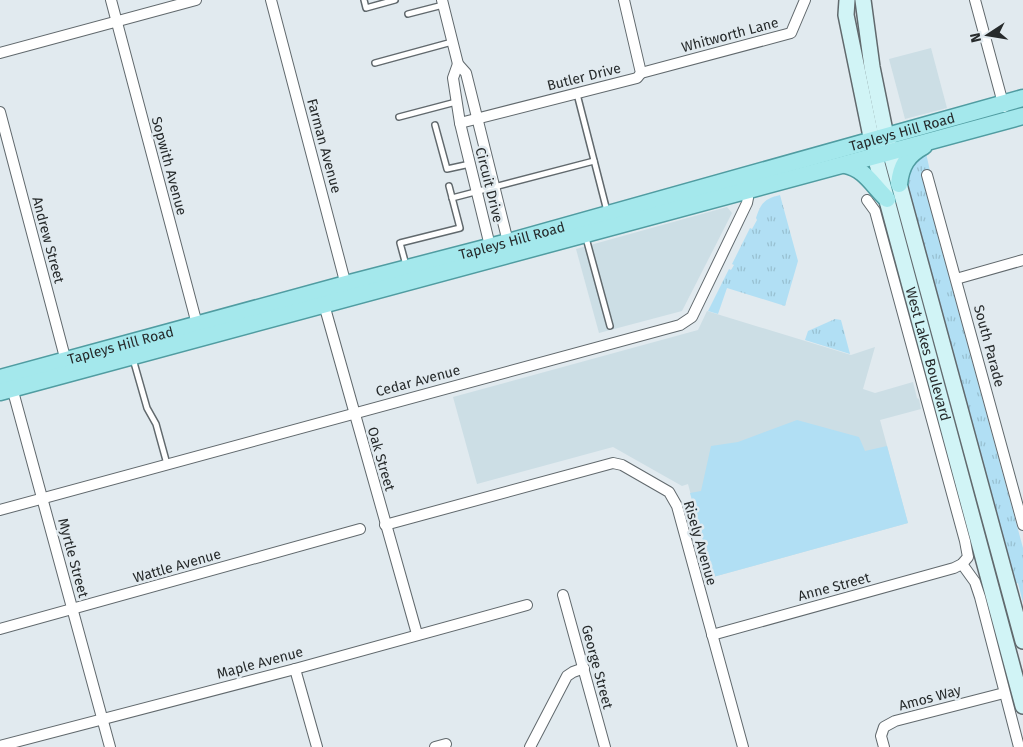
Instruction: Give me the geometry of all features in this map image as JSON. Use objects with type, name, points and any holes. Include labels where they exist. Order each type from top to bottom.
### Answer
[{"type":"main road","name":"West Lakes Boulevard","points":[[847,0],[846,15],[883,154],[887,199],[1023,706]]},
{"type":"main road","name":"West Lakes Boulevard","points":[[863,0],[879,138]]},
{"type":"main road","name":"Tapleys Hill Road","points":[[5,384],[348,291],[501,248],[608,213],[1023,98]]},
{"type":"main road","name":"Tapleys Hill Road","points":[[348,291],[407,268],[501,248],[585,235],[1015,118]]},
{"type":"main road","points":[[899,184],[900,171],[904,162],[915,151],[935,140]]},
{"type":"main road","name":"West Lakes Boulevard","points":[[883,154],[899,184],[1023,641]]},
{"type":"main road","points":[[845,164],[865,174],[873,186],[887,199]]},
{"type":"street","name":"Sopwith Avenue","points":[[111,0],[199,331]]},
{"type":"street","points":[[0,53],[196,0]]},
{"type":"street","name":"Farman Avenue","points":[[271,0],[348,291]]},
{"type":"street","name":"Butler Drive","points":[[460,123],[637,78],[641,73],[624,0]]},
{"type":"street","name":"Whitworth Lane","points":[[641,73],[791,33],[805,0]]},
{"type":"street","points":[[975,0],[1003,104],[1015,118]]},
{"type":"street","name":"Circuit Drive","points":[[442,3],[458,64],[466,73],[495,187],[501,248]]},
{"type":"street","name":"Circuit Drive","points":[[458,64],[453,78],[456,102],[476,192],[501,248]]},
{"type":"street","name":"Andrew Street","points":[[0,112],[67,367]]},
{"type":"street","name":"Cedar Avenue","points":[[0,510],[680,325],[692,317],[747,203],[744,175]]},
{"type":"street","name":"South Parade","points":[[927,175],[1023,525]]},
{"type":"street","points":[[867,200],[875,211],[959,521],[968,557],[962,564],[975,582],[1019,747]]},
{"type":"street","points":[[956,279],[1023,260]]},
{"type":"street","points":[[892,278],[904,265]]},
{"type":"street","name":"Oak Street","points":[[322,298],[417,634]]},
{"type":"street","name":"Myrtle Street","points":[[5,384],[43,498],[110,747]]},
{"type":"street","name":"Risely Avenue","points":[[385,525],[618,463],[669,492],[674,499],[712,635],[739,746]]},
{"type":"street","points":[[959,521],[968,506]]},
{"type":"street","name":"Wattle Avenue","points":[[0,629],[360,530]]},
{"type":"street","name":"Anne Street","points":[[712,635],[954,568],[962,564]]},
{"type":"street","name":"George Street","points":[[563,595],[605,747]]},
{"type":"street","name":"Maple Avenue","points":[[0,746],[295,669],[527,605]]},
{"type":"street","points":[[530,747],[567,676],[584,668]]},
{"type":"street","points":[[295,669],[317,747]]},
{"type":"street","name":"Amos Way","points":[[884,747],[881,736],[884,727],[895,721],[1004,693]]},
{"type":"street","points":[[435,747],[446,744]]},
{"type":"lane","points":[[364,0],[366,8],[395,0]]},
{"type":"lane","points":[[408,14],[442,3]]},
{"type":"lane","points":[[375,63],[452,42]]},
{"type":"lane","points":[[576,93],[608,213]]},
{"type":"lane","points":[[399,118],[456,102]]},
{"type":"lane","points":[[435,125],[447,169],[470,164]]},
{"type":"lane","points":[[452,198],[594,161]]},
{"type":"lane","points":[[407,268],[400,243],[460,228],[449,186]]},
{"type":"lane","points":[[585,235],[610,326]]},
{"type":"lane","points":[[131,351],[146,408],[156,424],[167,464]]},
{"type":"shaded area","points":[[931,48],[947,108],[905,119],[889,59]]},
{"type":"shaded area","points":[[727,207],[732,213],[682,311],[599,333],[576,249]]},
{"type":"shaded area","points":[[707,311],[851,355],[875,347],[863,389],[875,393],[913,382],[921,409],[880,420],[908,523],[713,577],[688,484],[682,486],[613,447],[477,484],[453,397],[698,330]]},
{"type":"green space","points":[[926,153],[930,171],[921,174],[1023,548],[1023,603],[1018,583],[1013,584],[907,194],[907,180],[911,165]]},
{"type":"green space","points":[[780,195],[798,261],[785,306],[727,288],[718,314],[708,311],[729,269],[731,270],[734,265],[732,264],[750,228],[752,229],[757,220],[756,218],[762,205],[770,198]]},
{"type":"green space","points":[[835,319],[841,320],[850,354],[805,340],[808,331]]},
{"type":"green space","points":[[797,420],[859,437],[865,451],[887,446],[908,523],[713,577],[690,493],[701,491],[711,446],[738,442]]}]
